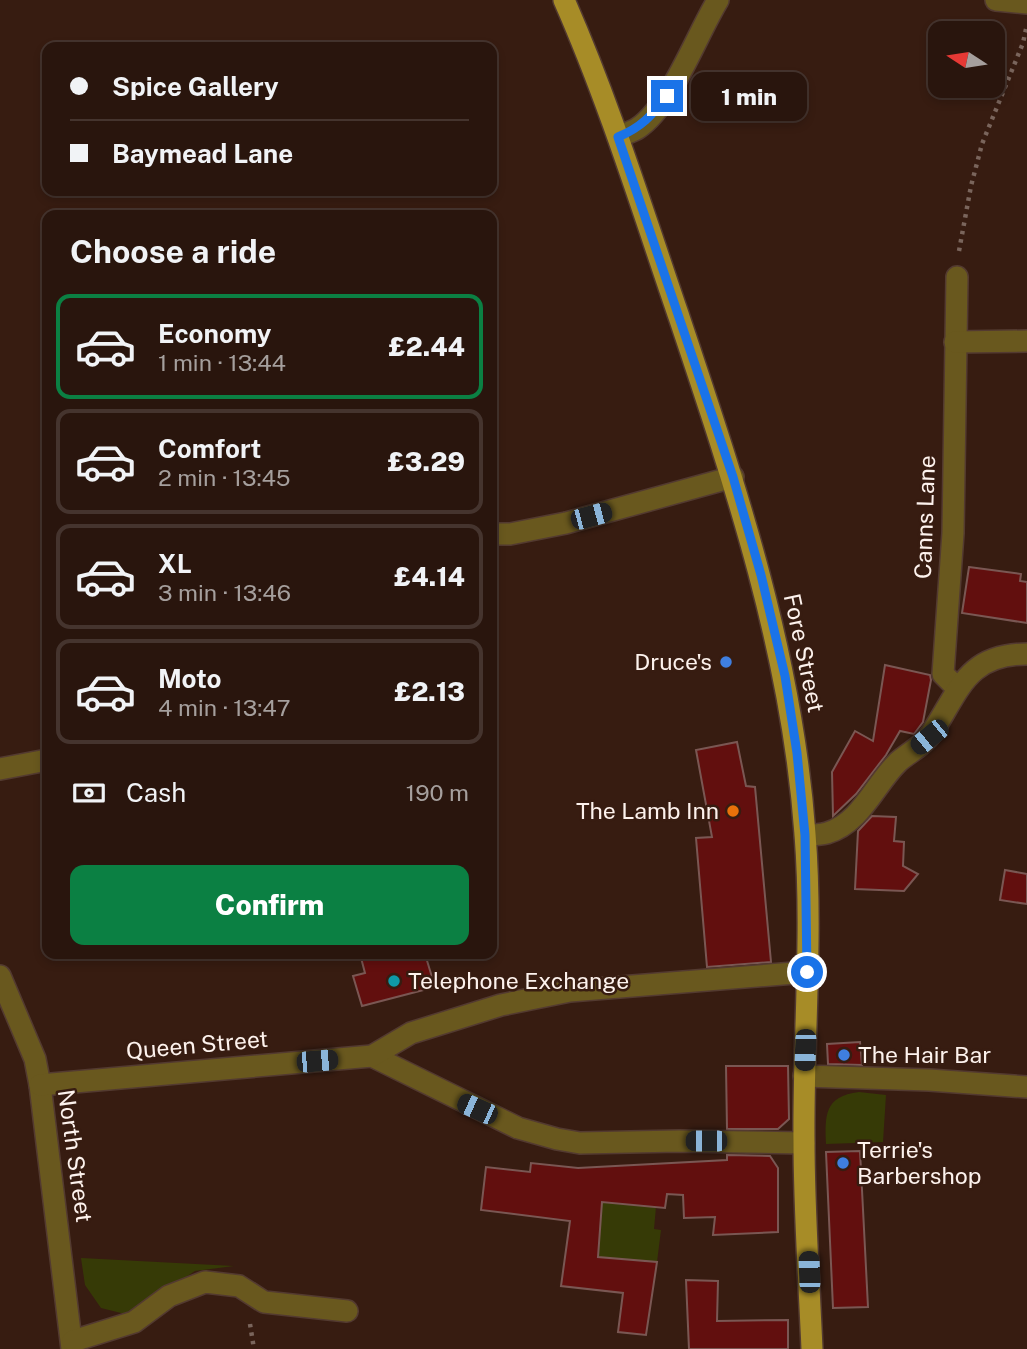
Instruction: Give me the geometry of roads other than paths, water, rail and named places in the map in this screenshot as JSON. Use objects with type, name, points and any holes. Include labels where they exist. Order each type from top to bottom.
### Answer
[{"type":"main road","name":"Fore Street","points":[[564,0],[586,50],[618,137],[733,477],[761,575],[785,676],[797,753],[805,835],[807,972],[804,1143],[812,1349]]},
{"type":"street","points":[[618,137],[637,129],[667,96],[718,0]]},
{"type":"street","points":[[996,0],[1027,4]]},
{"type":"street","name":"Canns Lane","points":[[957,277],[953,533],[943,674],[957,688]]},
{"type":"street","points":[[955,342],[1027,341]]},
{"type":"street","points":[[497,534],[566,523],[733,477]]},
{"type":"street","points":[[805,835],[826,834],[850,819],[897,764],[929,737],[957,688],[980,665],[1007,654],[1027,654]]},
{"type":"street","points":[[0,769],[42,762]]},
{"type":"street","name":"Queen Street","points":[[40,1086],[372,1056],[411,1033],[533,998],[570,991],[807,972]]},
{"type":"street","name":"North Street","points":[[0,976],[34,1059],[40,1086],[73,1345]]},
{"type":"street","points":[[372,1056],[518,1128],[580,1143],[804,1143]]},
{"type":"street","points":[[804,1076],[929,1080],[1027,1087]]},
{"type":"street","points":[[73,1345],[134,1322],[169,1296],[205,1282],[239,1286],[264,1302],[347,1311]]},
{"type":"place","name":"Druce's","points":[[726,662]]},
{"type":"place","name":"The Lamb Inn","points":[[733,811]]},
{"type":"place","name":"Telephone Exchange","points":[[394,981]]},
{"type":"place","name":"The Hair Bar","points":[[844,1055]]},
{"type":"place","name":"Terrie's Barbershop","points":[[843,1163]]}]
